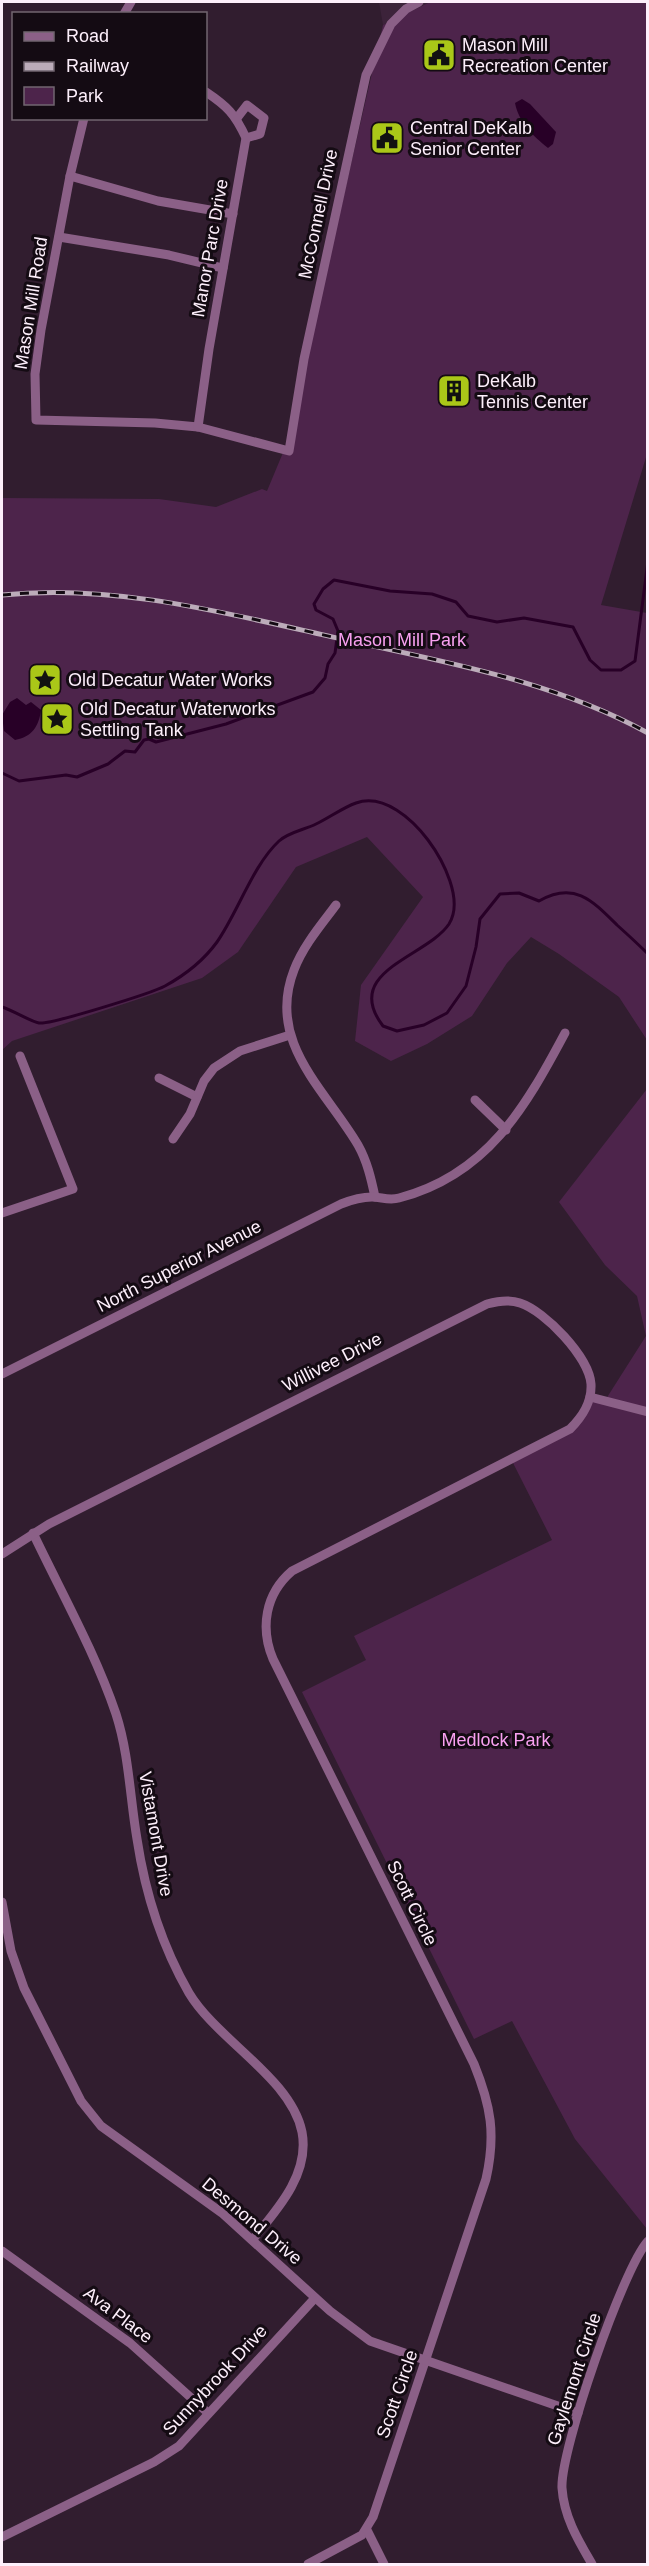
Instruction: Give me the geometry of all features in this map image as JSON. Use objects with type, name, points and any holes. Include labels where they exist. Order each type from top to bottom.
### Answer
[{"type":"street","name":"McConnell Drive","points":[[289,451],[303,360],[366,75],[391,24],[406,9],[419,2]]},
{"type":"street","points":[[207,93],[225,105],[237,118],[246,138],[260,134],[264,118],[247,105],[237,118]]},
{"type":"street","name":"Mason Mill Road","points":[[84,120],[70,176],[39,341],[35,374],[36,420],[155,423],[198,427],[289,451]]},
{"type":"street","name":"Manor Parc Drive","points":[[198,427],[246,138]]},
{"type":"street","points":[[70,176],[158,201],[233,214]]},
{"type":"street","points":[[59,237],[169,255],[223,268]]},
{"type":"street","points":[[336,905],[294,969],[287,1004],[290,1035],[306,1070],[358,1146],[368,1167],[375,1197]]},
{"type":"street","name":"North Superior Avenue","points":[[2,1374],[328,1209],[353,1200],[375,1197],[398,1198],[452,1176],[478,1158],[506,1130],[533,1093],[565,1033]]},
{"type":"street","points":[[172,1139],[209,1074],[221,1062],[251,1047],[290,1035]]},
{"type":"street","points":[[2,1213],[73,1189],[20,1056]]},
{"type":"street","points":[[159,1078],[197,1097]]},
{"type":"street","points":[[475,1100],[506,1130]]},
{"type":"street","name":"Willivee Drive","points":[[2,1554],[33,1533],[478,1307],[496,1301],[519,1303],[540,1313],[551,1324],[586,1366],[591,1383],[590,1397]]},
{"type":"street","points":[[590,1397],[648,1412]]},
{"type":"street","name":"Scott Circle","points":[[367,2530],[486,2179],[492,2143],[490,2112],[474,2064],[273,1659],[267,1640],[266,1615],[275,1591],[292,1571],[562,1435],[578,1421],[590,1397]]},
{"type":"street","name":"Vistamont Drive","points":[[33,1533],[93,1659],[116,1715],[148,1896],[164,1939],[190,1994],[215,2024],[275,2084],[298,2118],[302,2134],[302,2159],[287,2197],[253,2239]]},
{"type":"street","name":"Desmond Drive","points":[[2,1902],[11,1951],[24,1988],[81,2100],[91,2115],[112,2136],[222,2213],[315,2298],[344,2323],[370,2341],[578,2413]]},
{"type":"street","name":"Gaylemont Circle","points":[[592,2565],[568,2520],[562,2487],[564,2464],[578,2413],[624,2282],[648,2241]]},
{"type":"street","name":"Ava Place","points":[[2,2252],[130,2343],[208,2413]]},
{"type":"street","name":"Sunnybrook Drive","points":[[2,2537],[166,2455],[179,2446],[315,2298]]},
{"type":"street","points":[[308,2565],[346,2546],[367,2530],[384,2565]]},
{"type":"shaded area","points":[[379,2],[430,2],[383,25]]},
{"type":"shaded area","points":[[522,99],[530,104],[556,132],[553,144],[548,148],[523,123],[515,103]]},
{"type":"shaded area","points":[[17,698],[26,705],[31,702],[41,710],[34,730],[21,739],[15,740],[4,731],[2,715],[10,702]]},
{"type":"green space","name":"Mason Mill Park","points":[[430,2],[647,2],[647,454],[601,605],[647,613],[647,1040],[619,997],[531,937],[507,963],[472,1016],[427,1044],[391,1061],[355,1041],[361,985],[423,897],[367,837],[296,867],[238,952],[202,978],[12,1041],[2,1050],[2,498],[159,499],[216,507],[262,489],[267,491],[287,443],[383,25]]},
{"type":"green space","points":[[647,1089],[647,1411],[606,1399],[646,1336],[637,1296],[605,1265],[559,1202]]},
{"type":"green space","name":"Medlock Park","points":[[590,1397],[647,1412],[647,2229],[575,2139],[512,2021],[474,2039],[302,1692],[366,1660],[354,1636],[552,1540],[512,1461],[570,1429]]},
{"type":"waterway","points":[[2,773],[19,781],[66,775],[77,777],[108,764],[125,751],[135,752],[144,740],[149,739],[156,742],[226,724],[313,692],[325,678],[328,664],[335,653],[338,631],[333,619],[316,610],[314,604],[323,589],[334,580],[390,591],[432,594],[456,602],[468,616],[497,622],[524,618],[573,627],[590,660],[601,670],[621,670],[635,661],[648,561]]},
{"type":"waterway","points":[[2,1007],[36,1022],[47,1022],[101,1008],[165,986],[194,967],[212,949],[225,930],[261,863],[279,841],[351,805],[367,801],[377,802],[397,810],[422,832],[434,848],[450,880],[454,904],[449,924],[438,936],[392,967],[380,978],[372,992],[373,1007],[383,1026],[397,1031],[424,1025],[447,1013],[466,986],[476,947],[480,919],[500,894],[519,893],[539,901],[562,893],[582,896],[599,908],[648,954]]},
{"type":"railway","points":[[2,595],[45,592],[132,597],[261,621],[500,676],[575,700],[648,733]]},
{"type":"place","name":"Mason Mill Recreation Center","points":[[439,55]]},
{"type":"place","name":"Central DeKalb Senior Center","points":[[387,138]]},
{"type":"place","name":"DeKalb Tennis Center","points":[[454,391]]},
{"type":"place","name":"Old Decatur Water Works","points":[[45,680]]},
{"type":"place","name":"Old Decatur Waterworks Settling Tank","points":[[57,719]]}]
